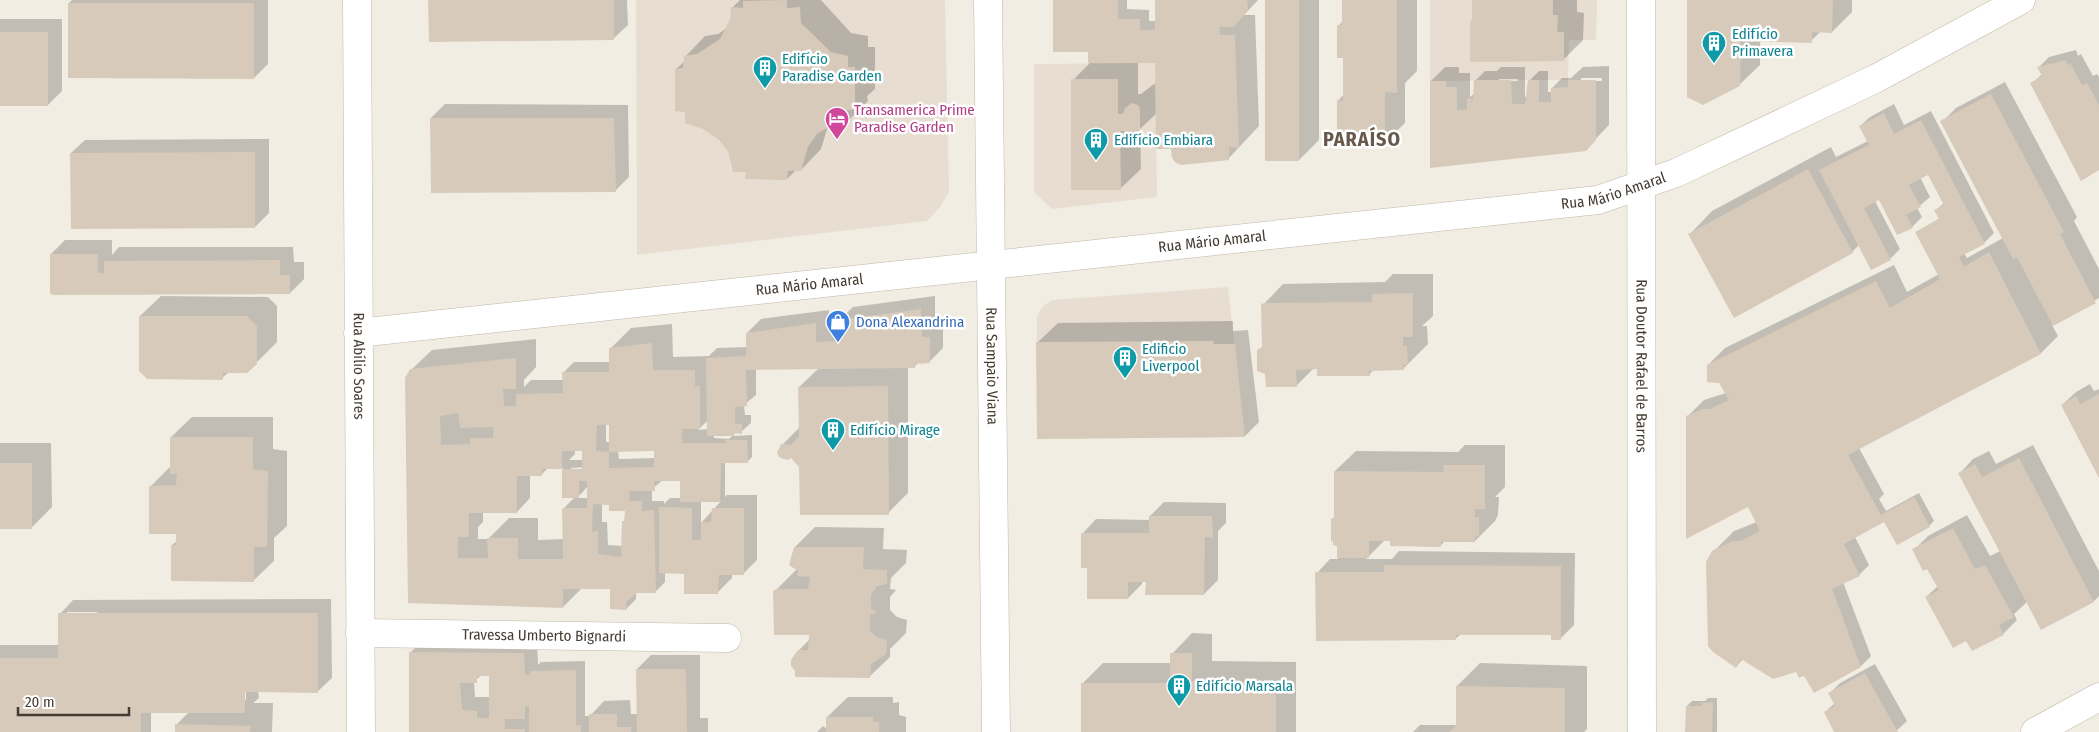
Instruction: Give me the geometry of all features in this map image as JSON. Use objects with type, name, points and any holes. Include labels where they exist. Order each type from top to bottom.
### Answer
[{"type":"street","name":"Rua Abílio Soares","points":[[357,0],[361,732]]},
{"type":"street","name":"Rua Sampaio Viana","points":[[988,0],[996,732]]},
{"type":"street","name":"Rua Doutor Rafael de Barros","points":[[1641,0],[1642,732]]},
{"type":"street","name":"Rua Mário Amaral","points":[[358,333],[1598,200],[1676,173],[1874,79],[2021,0]]},
{"type":"street","name":"Travessa Umberto Bignardi","points":[[360,633],[728,638]]},
{"type":"street","points":[[2035,732],[2099,697]]},
{"type":"shaded area","points":[[636,0],[945,0],[949,192],[940,207],[927,221],[637,255]]},
{"type":"shaded area","points":[[1430,0],[1597,0],[1596,40],[1569,40],[1568,80],[1430,81]]},
{"type":"shaded area","points":[[1155,63],[1157,197],[1052,209],[1034,192],[1034,64]]},
{"type":"shaded area","points":[[1228,287],[1245,437],[1037,439],[1037,316],[1043,306],[1052,300]]},
{"type":"building","points":[[428,0],[614,0],[614,40],[429,42]]},
{"type":"building","name":"Edifício Paradise Garden","points":[[787,0],[787,8],[800,7],[801,23],[831,52],[848,56],[848,67],[855,67],[855,110],[847,110],[848,123],[827,128],[817,134],[808,147],[801,171],[788,171],[787,180],[745,179],[746,172],[733,172],[728,151],[719,140],[703,129],[685,123],[685,112],[675,111],[675,69],[683,68],[684,56],[697,54],[720,39],[730,19],[731,7],[743,8],[743,1]]},
{"type":"building","points":[[1053,0],[1118,0],[1118,19],[1140,19],[1140,30],[1155,30],[1155,0],[1247,0],[1248,10],[1234,27],[1219,27],[1220,35],[1235,35],[1239,148],[1229,147],[1229,160],[1182,165],[1176,163],[1172,158],[1171,149],[1156,149],[1155,63],[1088,63],[1088,52],[1053,52]]},
{"type":"building","points":[[1265,0],[1299,0],[1299,161],[1265,161]]},
{"type":"building","points":[[1342,0],[1397,0],[1397,93],[1385,92],[1385,144],[1370,144],[1370,148],[1351,148],[1351,144],[1337,144],[1337,100],[1343,101],[1343,58],[1337,58],[1337,25],[1342,25]]},
{"type":"building","points":[[1472,0],[1553,0],[1553,15],[1558,15],[1557,32],[1564,32],[1564,61],[1470,62]]},
{"type":"building","name":"Edifício Primavera","points":[[1687,0],[1833,0],[1832,33],[1812,32],[1812,43],[1741,41],[1740,86],[1703,105],[1687,97]]},
{"type":"building","points":[[68,3],[254,3],[254,79],[68,78]]},
{"type":"building","points":[[0,32],[48,32],[48,106],[0,106]]},
{"type":"building","points":[[2066,60],[2068,65],[2070,63],[2082,85],[2087,83],[2099,105],[2099,170],[2081,181],[2030,83],[2042,76],[2037,67]]},
{"type":"building","name":"Edifício Embiara","points":[[1071,79],[1118,79],[1118,114],[1123,114],[1125,108],[1132,103],[1140,108],[1140,132],[1120,131],[1121,190],[1071,190]]},
{"type":"building","points":[[1474,80],[1511,80],[1512,104],[1525,104],[1528,80],[1539,80],[1539,102],[1551,102],[1551,88],[1568,87],[1568,80],[1596,80],[1596,140],[1586,151],[1430,168],[1430,81],[1446,81],[1446,87],[1457,87],[1457,110],[1467,110],[1467,98],[1473,99]]},
{"type":"building","points":[[1991,94],[2064,232],[2060,234],[2096,303],[2053,326],[2017,257],[2013,259],[1940,121]]},
{"type":"building","points":[[1884,113],[1894,134],[1921,120],[1985,244],[1959,257],[1964,267],[1989,252],[2041,354],[1848,455],[1881,515],[1914,497],[1930,527],[1897,545],[1884,522],[1844,544],[1860,576],[1832,589],[1861,667],[1814,693],[1804,676],[1799,678],[1796,672],[1773,679],[1741,659],[1736,668],[1713,652],[1708,646],[1706,562],[1712,551],[1732,541],[1741,541],[1760,531],[1748,507],[1686,539],[1686,416],[1703,409],[1710,409],[1729,400],[1719,383],[1707,382],[1707,365],[1876,281],[1890,308],[1940,279],[1915,232],[1939,219],[1934,210],[1944,205],[1928,175],[1909,185],[1921,207],[1906,215],[1913,228],[1897,235],[1879,200],[1864,208],[1891,260],[1871,270],[1819,170],[1869,145],[1859,126]]},
{"type":"building","points":[[430,118],[614,118],[616,192],[431,193]]},
{"type":"building","points":[[255,152],[255,228],[71,229],[70,153]]},
{"type":"building","points":[[1808,169],[1853,253],[1734,318],[1688,234]]},
{"type":"building","points":[[50,254],[98,254],[98,273],[104,273],[104,261],[280,260],[280,275],[290,275],[290,294],[54,295],[50,294]]},
{"type":"building","points":[[1413,293],[1413,337],[1403,337],[1403,346],[1407,346],[1408,365],[1403,365],[1404,370],[1369,371],[1370,376],[1317,376],[1317,369],[1296,370],[1297,387],[1266,387],[1265,374],[1257,371],[1257,350],[1262,347],[1261,304],[1372,302],[1372,294]]},
{"type":"building","points":[[921,309],[922,337],[930,337],[930,363],[915,364],[915,368],[746,370],[747,406],[735,407],[735,424],[742,424],[742,434],[734,433],[734,436],[707,436],[706,358],[746,356],[746,333],[816,323],[816,342],[838,341],[838,320]]},
{"type":"building","points":[[139,316],[247,316],[257,326],[257,364],[247,373],[223,373],[223,380],[147,379],[139,371]]},
{"type":"building","name":"Edificio Liverpool","points":[[1214,341],[1213,344],[1235,344],[1245,437],[1037,439],[1036,342]]},
{"type":"building","points":[[652,343],[653,370],[695,370],[695,386],[700,386],[700,429],[682,429],[682,443],[726,443],[726,440],[747,440],[748,463],[721,463],[720,502],[680,502],[680,481],[654,481],[655,491],[629,491],[629,501],[642,501],[642,511],[654,510],[656,593],[637,593],[626,602],[627,610],[610,609],[610,589],[563,589],[563,608],[408,603],[405,378],[410,369],[516,358],[516,389],[503,389],[504,406],[516,406],[516,394],[563,393],[562,372],[609,372],[609,348]],"holes":[[[458,413],[460,428],[493,427],[493,438],[470,438],[470,444],[441,445],[440,416]],[[597,425],[609,425],[609,452],[596,451]],[[562,451],[582,451],[582,469],[562,469]],[[654,451],[654,467],[609,468],[609,452]],[[542,469],[562,469],[562,498],[579,498],[579,481],[587,481],[587,508],[562,508],[563,559],[518,559],[518,538],[487,538],[488,558],[458,558],[458,537],[469,537],[469,513],[517,513],[517,476],[542,476]],[[593,504],[609,505],[609,511],[625,511],[624,521],[622,521],[621,557],[598,554],[598,531],[592,532]]]},
{"type":"building","name":"Edifício Mirage","points":[[888,386],[889,515],[800,515],[799,467],[791,458],[788,460],[780,458],[777,453],[781,444],[791,445],[799,436],[798,387]]},
{"type":"building","points":[[2099,394],[2099,478],[2061,405],[2076,396],[2080,404]]},
{"type":"building","points":[[170,437],[253,437],[253,469],[268,471],[267,547],[254,547],[254,582],[171,581],[171,545],[176,545],[176,534],[149,534],[149,486],[176,485],[177,474],[170,474]]},
{"type":"building","points":[[2019,458],[2094,602],[2041,630],[1958,473],[1975,464],[1982,477]]},
{"type":"building","points":[[0,463],[32,463],[32,529],[0,529]]},
{"type":"building","points":[[1443,465],[1485,465],[1485,509],[1475,509],[1475,517],[1479,517],[1479,536],[1475,537],[1475,542],[1441,542],[1441,547],[1390,546],[1390,541],[1369,541],[1369,558],[1337,558],[1337,546],[1333,545],[1333,541],[1331,542],[1331,519],[1334,517],[1334,471],[1444,472]]},
{"type":"building","points":[[659,507],[692,508],[692,540],[701,540],[701,522],[711,522],[712,508],[744,508],[744,575],[719,575],[718,594],[684,594],[684,574],[659,573]]},
{"type":"building","points":[[1149,516],[1212,516],[1213,538],[1205,537],[1204,595],[1145,595],[1146,582],[1128,582],[1128,599],[1087,599],[1087,568],[1081,568],[1081,533],[1149,533]]},
{"type":"building","points":[[1953,528],[1975,569],[1985,565],[2014,617],[1999,625],[2004,635],[1972,651],[1966,641],[1953,648],[1925,597],[1939,590],[1927,569],[1923,571],[1912,549]]},
{"type":"building","points":[[794,547],[864,547],[863,569],[887,570],[887,584],[877,586],[871,595],[871,609],[876,611],[876,613],[870,614],[870,631],[877,637],[887,640],[886,654],[871,664],[870,678],[795,677],[791,660],[798,650],[808,650],[809,635],[774,635],[773,591],[776,589],[808,589],[810,577],[797,576],[798,571],[789,565]]},
{"type":"building","points":[[1384,565],[1561,566],[1561,640],[1551,640],[1551,635],[1456,635],[1456,640],[1316,641],[1315,572],[1384,572]]},
{"type":"building","points":[[58,613],[318,613],[318,693],[245,692],[245,713],[141,713],[141,732],[0,732],[0,658],[58,658]]},
{"type":"building","points":[[409,652],[524,653],[525,675],[530,675],[530,671],[576,670],[576,725],[581,725],[581,732],[529,732],[529,706],[525,706],[525,719],[505,719],[505,729],[525,729],[525,732],[409,732]],"holes":[[[477,676],[489,676],[489,718],[477,718],[477,711],[462,710],[460,683],[477,683]]]},
{"type":"building","name":"Edifício Marsala","points":[[1170,653],[1192,653],[1192,681],[1276,682],[1276,732],[1081,732],[1081,683],[1170,683]]},
{"type":"building","points":[[636,669],[686,669],[687,732],[637,732]]},
{"type":"building","points":[[1865,673],[1898,732],[1834,732],[1824,712],[1835,706],[1828,693]]},
{"type":"building","points":[[1456,686],[1565,688],[1565,732],[1449,732],[1456,725]]},
{"type":"building","points":[[1713,702],[1712,732],[1685,732],[1686,706],[1702,706],[1702,703]]},
{"type":"building","points":[[589,714],[617,714],[617,727],[631,727],[631,732],[589,732]]},
{"type":"building","points":[[826,717],[873,717],[873,722],[879,722],[879,732],[826,732]]},
{"type":"building","points":[[175,724],[251,726],[250,732],[175,732]]},
{"type":"place","name":"Edifício Primavera","points":[[1714,64]]},
{"type":"place","name":"Edifício Paradise Garden","points":[[765,89]]},
{"type":"place","name":"Transamerica Prime Paradise Garden","points":[[837,140]]},
{"type":"place","name":"Edifício Embiara","points":[[1096,161]]},
{"type":"place","name":"Dona Alexandrina","points":[[838,343]]},
{"type":"place","name":"Edificio Liverpool","points":[[1125,379]]},
{"type":"place","name":"Edifício Mirage","points":[[833,451]]},
{"type":"place","name":"Edifício Marsala","points":[[1179,707]]},
{"type":"district","name":"PARAÍSO","points":[[1362,139]]}]
